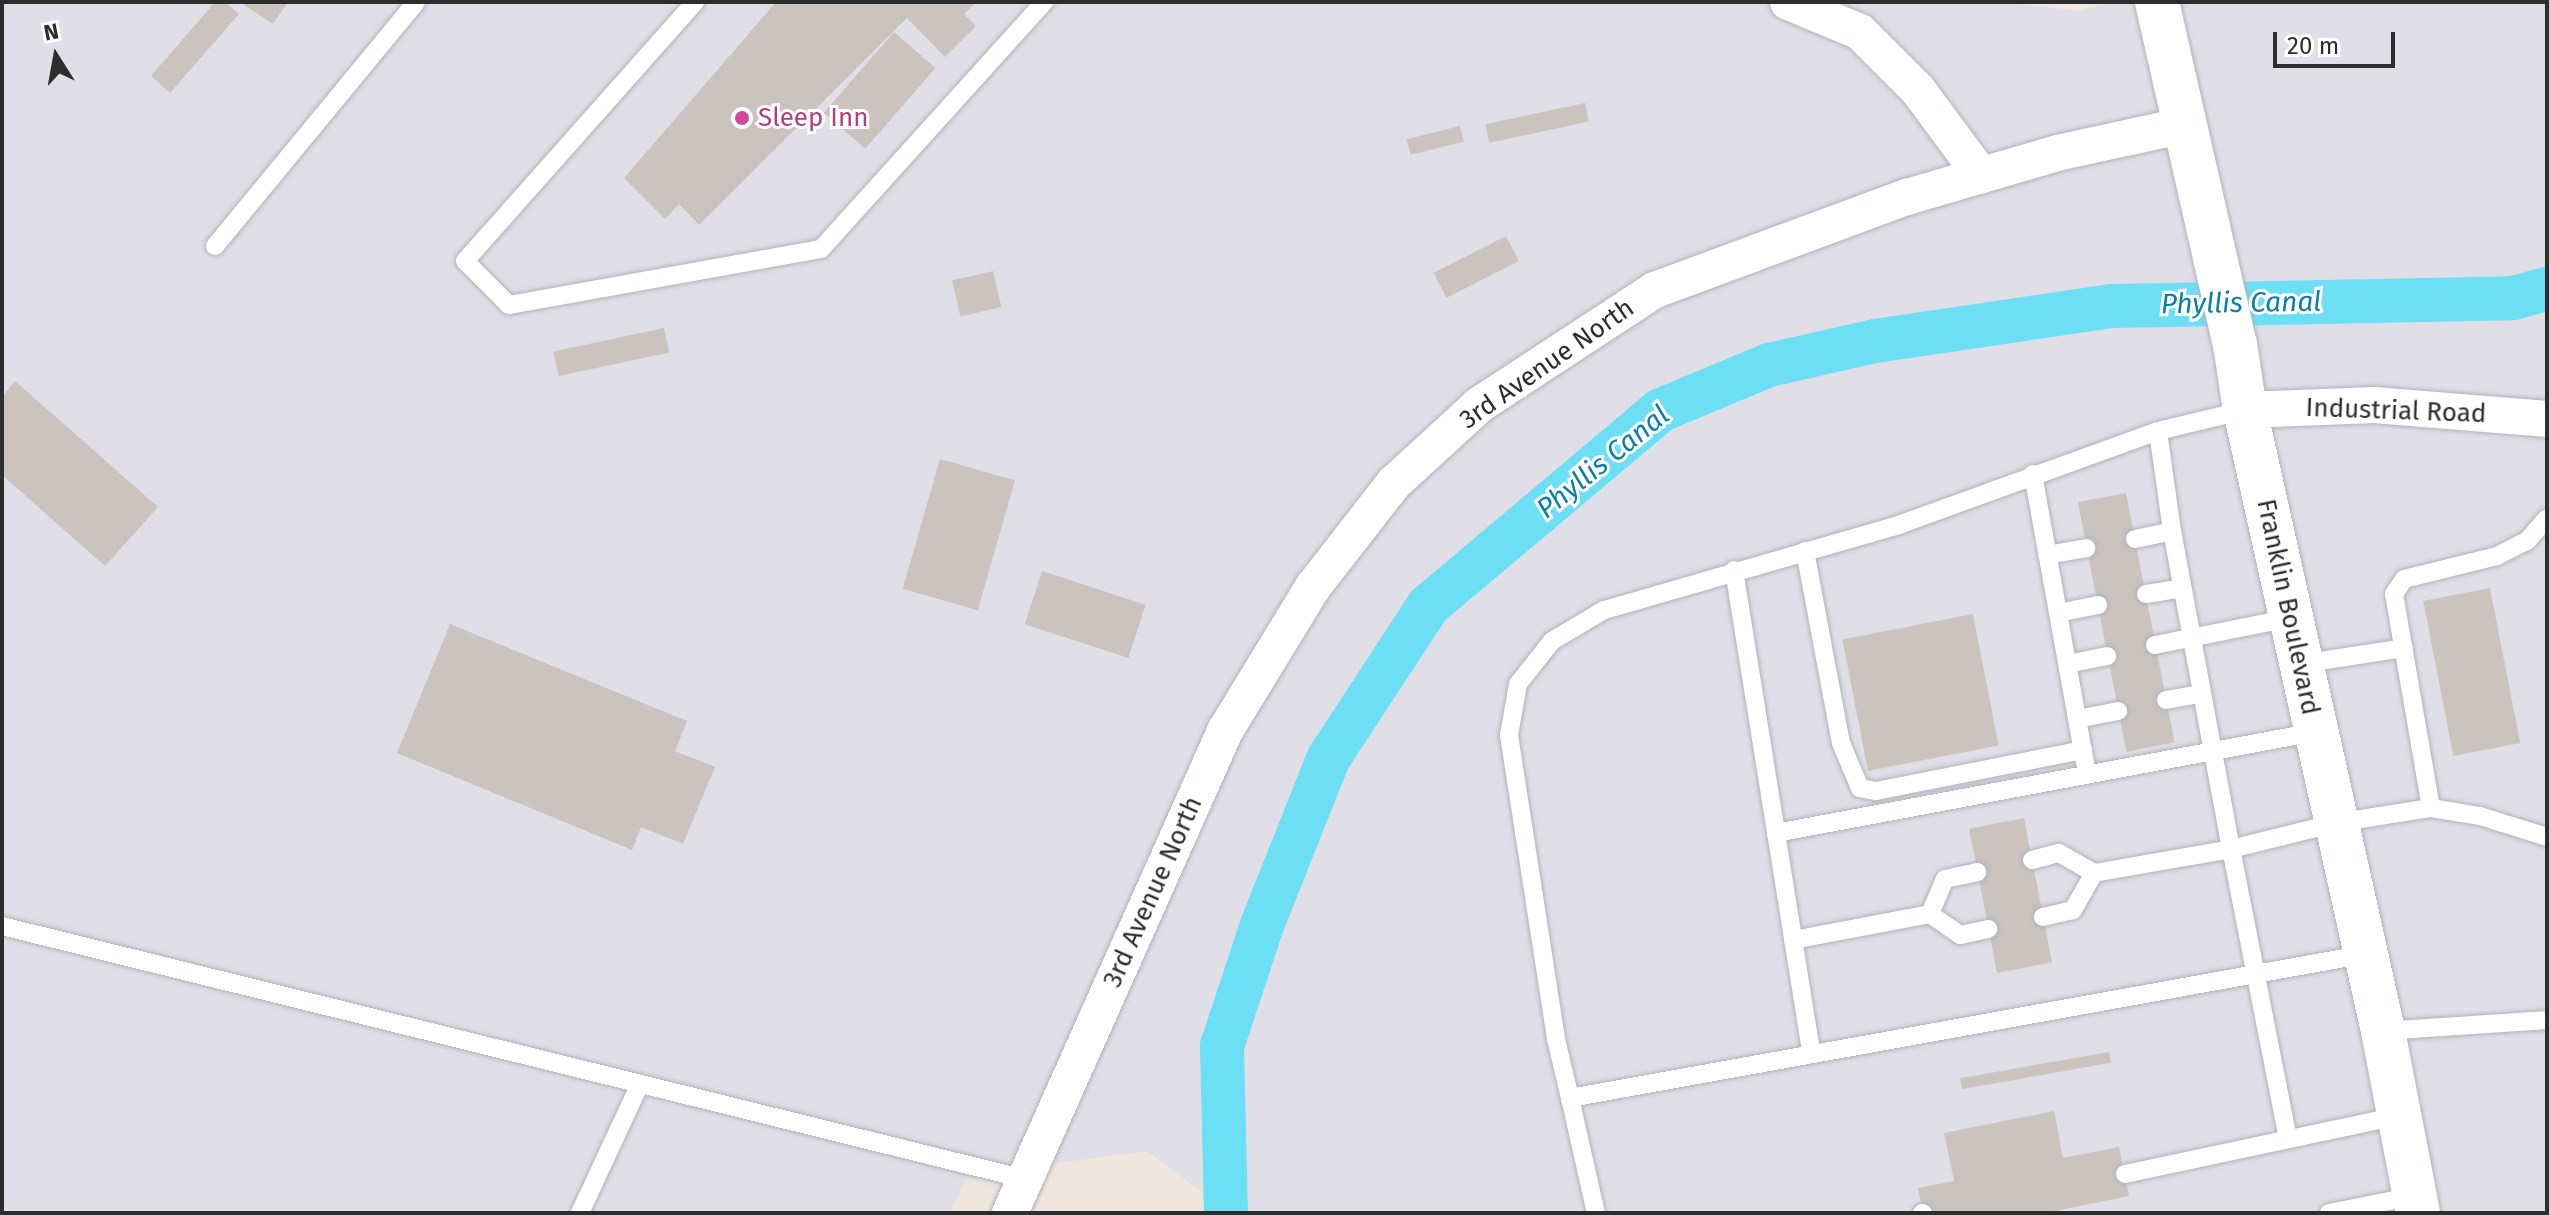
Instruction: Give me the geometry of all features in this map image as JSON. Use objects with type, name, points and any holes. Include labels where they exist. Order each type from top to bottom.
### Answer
[{"type":"main road","name":"Franklin Boulevard","points":[[2157,2],[2235,344],[2245,410],[2383,1031],[2417,1204]]},
{"type":"street","points":[[1788,2],[1860,32],[1918,90],[1981,175]]},
{"type":"street","name":"3rd Avenue North","points":[[1010,1213],[1225,731],[1313,587],[1394,483],[1479,405],[1655,290],[1907,197],[1981,175],[2185,125]]},
{"type":"street","name":"Industrial Road","points":[[2245,410],[2374,405],[2547,419]]},
{"type":"lane","points":[[215,246],[416,2]]},
{"type":"lane","points":[[695,2],[465,261],[509,305],[821,249],[1044,2]]},
{"type":"lane","points":[[1596,1213],[1570,1098],[1509,735],[1518,684],[1552,641],[1604,610],[1734,570],[1899,525],[2158,431],[2245,410]]},
{"type":"lane","points":[[2158,431],[2172,531],[2252,975],[2288,1139]]},
{"type":"lane","points":[[2033,474],[2088,775]]},
{"type":"lane","points":[[2431,808],[2394,594],[2404,579],[2497,556],[2527,541],[2547,518]]},
{"type":"lane","points":[[2135,539],[2172,531]]},
{"type":"lane","points":[[2047,555],[2086,548]]},
{"type":"lane","points":[[1805,551],[1841,743],[1860,788],[1876,791],[2083,750]]},
{"type":"lane","points":[[1734,570],[1811,1052]]},
{"type":"lane","points":[[2146,594],[2182,588]]},
{"type":"lane","points":[[2058,613],[2098,605]]},
{"type":"lane","points":[[2155,645],[2290,618]]},
{"type":"lane","points":[[2300,664],[2404,648]]},
{"type":"lane","points":[[2067,664],[2107,656]]},
{"type":"lane","points":[[2166,700],[2201,694]]},
{"type":"lane","points":[[2077,719],[2118,711]]},
{"type":"lane","points":[[1776,833],[2315,732]]},
{"type":"lane","points":[[2032,860],[2059,853],[2094,873],[2231,849],[2336,823],[2431,808],[2480,816],[2547,837]]},
{"type":"lane","points":[[1930,914],[1945,879],[1977,872]]},
{"type":"lane","points":[[2043,917],[2073,910],[2094,873]]},
{"type":"lane","points":[[1793,940],[1930,914],[1960,935],[1988,929]]},
{"type":"lane","points":[[2,926],[1025,1179]]},
{"type":"lane","points":[[1570,1098],[2366,954]]},
{"type":"lane","points":[[2383,1031],[2547,1020]]},
{"type":"lane","points":[[580,1213],[640,1084]]},
{"type":"lane","points":[[2125,1174],[2398,1116]]},
{"type":"lane","points":[[2329,1213],[2417,1204]]},
{"type":"shaded area","points":[[2,2],[2001,2],[2079,11],[2112,2],[2547,2],[2547,1213],[1230,1213],[1147,1151],[967,1175],[951,1213],[2,1213]]},
{"type":"building","points":[[215,2],[225,2],[239,14],[170,93],[151,76]]},
{"type":"building","points":[[240,2],[288,2],[273,24]]},
{"type":"building","name":"Sleep Inn","points":[[776,2],[976,2],[964,14],[976,26],[945,57],[907,18],[699,225],[679,204],[665,219],[624,178]]},
{"type":"building","points":[[894,32],[936,68],[865,149],[824,113]]},
{"type":"building","points":[[1585,103],[1589,122],[1489,143],[1485,124]]},
{"type":"building","points":[[1460,126],[1464,142],[1411,155],[1407,139]]},
{"type":"building","points":[[1506,236],[1519,261],[1447,298],[1434,273]]},
{"type":"building","points":[[993,271],[1001,307],[960,316],[952,280]]},
{"type":"building","points":[[664,328],[669,352],[559,376],[553,351]]},
{"type":"building","points":[[15,381],[158,507],[105,566],[2,475],[2,397]]},
{"type":"building","points":[[940,459],[1015,480],[978,610],[903,589]]},
{"type":"building","points":[[2126,493],[2174,742],[2126,752],[2078,502]]},
{"type":"building","points":[[1042,571],[1146,605],[1128,658],[1025,624]]},
{"type":"building","points":[[2490,588],[2520,743],[2453,756],[2423,601]]},
{"type":"building","points":[[1973,614],[1999,746],[1868,771],[1842,639]]},
{"type":"building","points":[[450,624],[687,721],[675,751],[715,767],[683,844],[641,827],[632,850],[397,753]]},
{"type":"building","points":[[2024,818],[2052,962],[1997,973],[1969,829]]},
{"type":"building","points":[[2109,1052],[2111,1063],[1962,1089],[1960,1078]]},
{"type":"building","points":[[2054,1111],[2063,1158],[2119,1147],[2129,1196],[2045,1213],[1923,1213],[1918,1188],[1954,1181],[1944,1133]]},
{"type":"waterway","name":"Phyllis Canal","points":[[1226,1213],[1222,1046],[1262,925],[1328,759],[1428,606],[1661,410],[1769,365],[1875,341],[2113,306],[2513,298],[2547,289]]},
{"type":"place","name":"Sleep Inn","points":[[742,118]]}]
